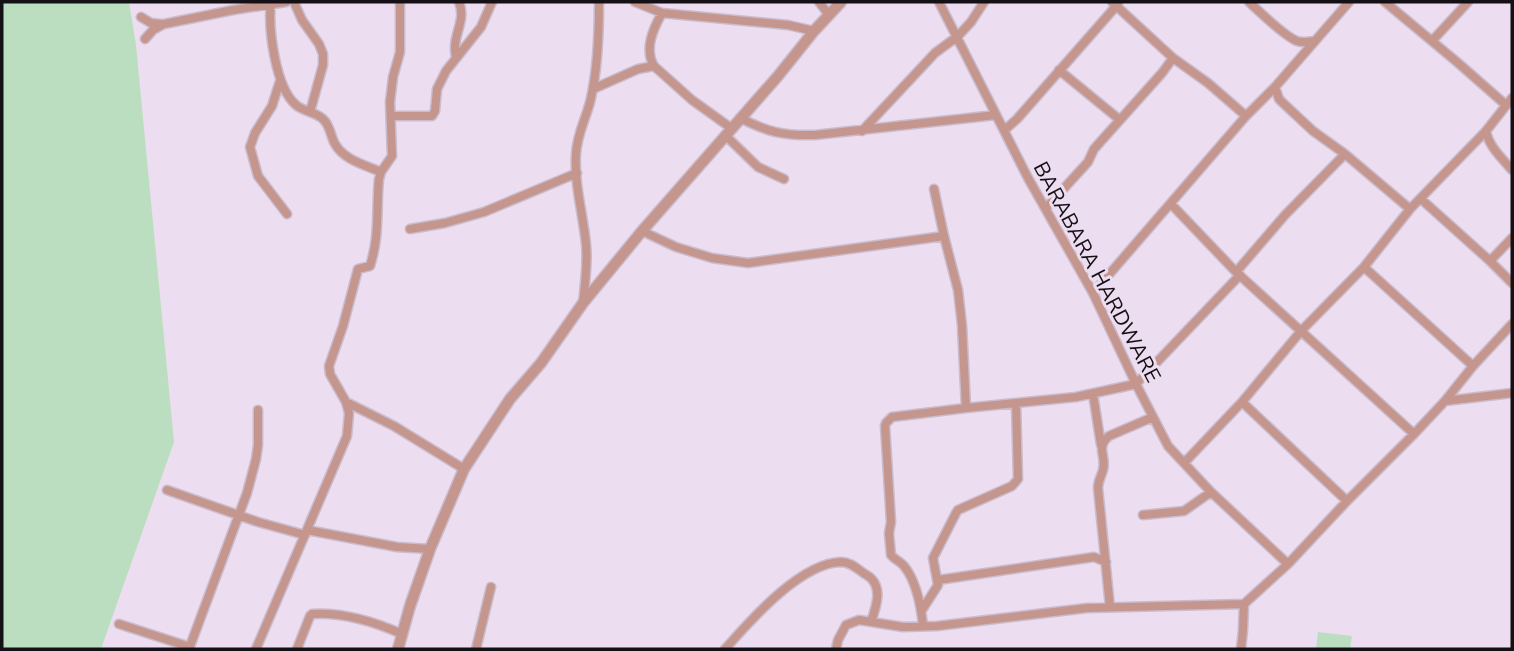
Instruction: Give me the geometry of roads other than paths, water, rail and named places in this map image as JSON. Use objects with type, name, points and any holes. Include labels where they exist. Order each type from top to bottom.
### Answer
[{"type":"street","points":[[141,17],[151,23],[164,24],[286,2]]},
{"type":"street","points":[[294,2],[323,54],[323,65],[310,112]]},
{"type":"street","points":[[256,649],[347,436],[349,413],[346,402],[330,374],[329,366],[358,269],[369,267],[372,261],[378,228],[378,183],[381,172],[392,156],[393,77],[401,44],[400,2]]},
{"type":"street","points":[[456,57],[454,43],[462,13],[459,2]]},
{"type":"street","points":[[391,116],[432,116],[437,89],[446,71],[481,27],[492,2]]},
{"type":"street","points":[[583,303],[587,255],[576,155],[579,131],[593,89],[599,2]]},
{"type":"street","points":[[635,2],[662,13],[788,25],[814,31]]},
{"type":"street","points":[[820,2],[829,15]]},
{"type":"street","points":[[398,649],[430,549],[464,469],[510,399],[541,363],[583,303],[642,231],[841,2]]},
{"type":"street","name":"BARABARA HARDWARE","points":[[939,2],[1028,178],[1093,293],[1168,446],[1211,492],[1288,564]]},
{"type":"street","points":[[862,131],[929,59],[958,36],[984,2]]},
{"type":"street","points":[[1249,2],[1297,41],[1300,57]]},
{"type":"street","points":[[1093,293],[1349,2]]},
{"type":"street","points":[[1184,463],[1242,402],[1301,331],[1364,267],[1410,209],[1486,131],[1509,102],[1385,2]]},
{"type":"street","points":[[1432,41],[1468,2]]},
{"type":"street","points":[[270,3],[273,45],[280,81],[285,91],[297,106],[323,118],[342,153],[381,172]]},
{"type":"street","points":[[1003,127],[1011,125],[1116,3],[1173,58],[1247,116]]},
{"type":"street","points":[[662,13],[651,36],[650,57],[654,66],[728,132],[740,151],[758,167],[783,179]]},
{"type":"street","points":[[145,39],[153,30],[164,24]]},
{"type":"street","points":[[1297,41],[1314,41]]},
{"type":"street","points":[[1046,208],[1173,58]]},
{"type":"street","points":[[593,89],[638,69],[654,66]]},
{"type":"street","points":[[1059,70],[1120,120]]},
{"type":"street","points":[[280,81],[272,106],[254,133],[250,148],[258,176],[287,214]]},
{"type":"street","points":[[1275,86],[1279,99],[1312,131],[1345,154],[1410,209]]},
{"type":"street","points":[[1261,102],[1283,103]]},
{"type":"street","points":[[740,118],[768,131],[815,135],[996,115]]},
{"type":"street","points":[[1486,131],[1493,148],[1512,170]]},
{"type":"street","points":[[923,626],[917,592],[902,564],[891,555],[885,426],[888,420],[892,417],[966,408],[1066,399],[1136,384],[1238,273],[1284,215],[1345,154]]},
{"type":"street","points":[[410,229],[484,212],[577,173]]},
{"type":"street","points":[[934,189],[959,302],[966,408]]},
{"type":"street","points":[[1421,199],[1512,283]]},
{"type":"street","points":[[1171,204],[1238,273],[1414,433]]},
{"type":"street","points":[[642,231],[676,247],[712,258],[748,263],[944,236]]},
{"type":"street","points":[[1490,261],[1512,239]]},
{"type":"street","points":[[1364,267],[1474,366]]},
{"type":"street","points":[[836,649],[846,625],[859,620],[903,627],[951,625],[1026,614],[1110,607],[1244,604],[1288,564],[1445,401],[1512,324]]},
{"type":"street","points":[[1093,394],[1104,463],[1098,479],[1098,488],[1110,607]]},
{"type":"street","points":[[1445,401],[1512,394]]},
{"type":"street","points":[[346,402],[394,426],[464,469]]},
{"type":"street","points":[[1242,402],[1347,500]]},
{"type":"street","points":[[922,611],[937,587],[933,558],[958,510],[1012,485],[1018,479],[1016,403]]},
{"type":"street","points":[[119,624],[189,648],[239,515],[256,459],[259,437],[258,410]]},
{"type":"street","points":[[1101,448],[1109,436],[1153,417]]},
{"type":"street","points":[[167,490],[239,515],[306,532],[397,547],[430,549]]},
{"type":"street","points":[[1143,515],[1184,511],[1211,492]]},
{"type":"street","points":[[938,580],[1094,557],[1106,562]]},
{"type":"street","points":[[725,649],[755,615],[799,579],[816,569],[839,563],[853,565],[875,582],[877,605],[872,622]]},
{"type":"street","points":[[476,649],[491,587]]},
{"type":"street","points":[[1241,649],[1244,604]]},
{"type":"street","points":[[297,649],[312,614],[363,621],[402,634]]}]
